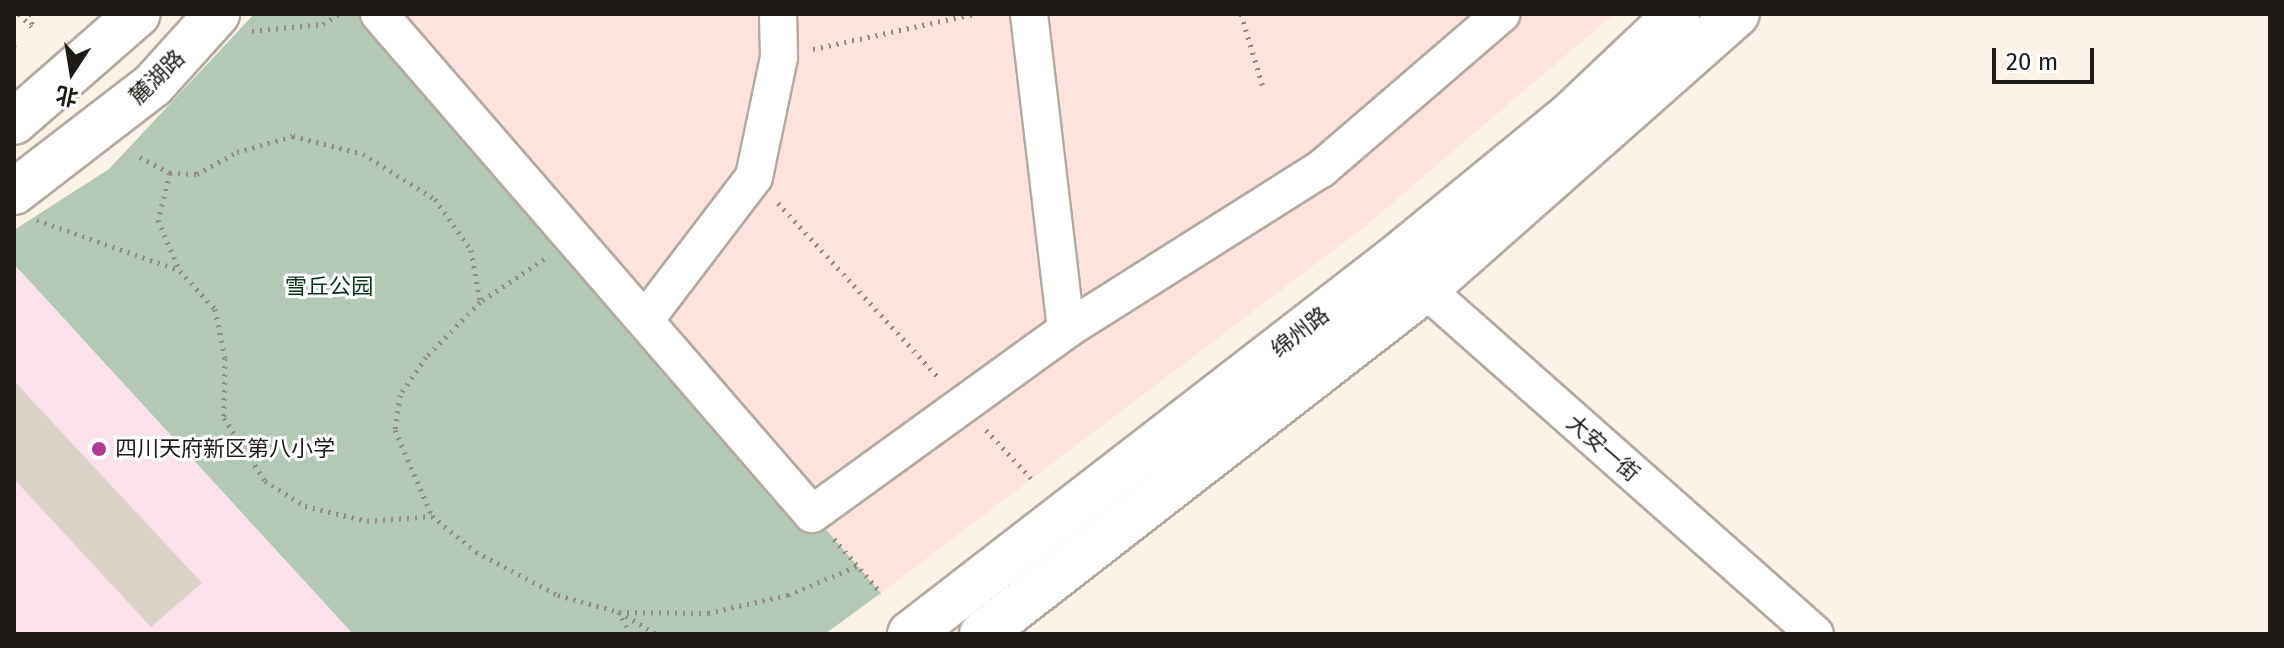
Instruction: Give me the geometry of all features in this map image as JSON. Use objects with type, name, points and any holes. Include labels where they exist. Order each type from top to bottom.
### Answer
[{"type":"main road","points":[[14,122],[138,14]]},
{"type":"main road","name":"绵州路","points":[[910,634],[1393,260],[1569,116],[1677,14]]},
{"type":"main road","name":"绵州路","points":[[982,634],[1426,289],[1737,14]]},
{"type":"main road","name":"麓湖路","points":[[23,205],[153,85],[230,23]]},
{"type":"street","points":[[379,14],[812,514],[1066,330],[1321,169],[1501,14]]},
{"type":"street","points":[[645,320],[754,177],[779,57],[778,14]]},
{"type":"street","points":[[1029,14],[1066,330]]},
{"type":"street","name":"大安一街","points":[[1393,260],[1815,634]]},
{"type":"path","points":[[19,14],[32,27],[31,14]]},
{"type":"path","points":[[230,23],[323,24],[339,14]]},
{"type":"path","points":[[779,57],[973,14]]},
{"type":"path","points":[[1241,14],[1264,90]]},
{"type":"path","points":[[140,157],[170,173],[197,174],[237,152],[293,136],[363,154],[435,199],[471,250],[480,302]]},
{"type":"path","points":[[170,173],[158,220],[180,271],[215,309],[225,358],[224,418],[265,481],[305,506],[367,521],[432,516]]},
{"type":"path","points":[[754,177],[1032,479]]},
{"type":"path","points":[[23,205],[180,271]]},
{"type":"path","points":[[578,243],[515,274],[480,302],[400,395],[395,430],[432,516],[476,552],[544,588],[619,612],[656,634]]},
{"type":"path","points":[[812,514],[881,593]]},
{"type":"path","points":[[619,612],[708,613],[788,595],[857,566]]},
{"type":"path","points":[[619,612],[630,634]]},
{"type":"shaded area","points":[[379,14],[1614,14],[1363,228],[881,593]]},
{"type":"shaded area","name":"四川天府新区第八小学","points":[[14,264],[353,634],[14,634]]},
{"type":"green space","name":"雪丘公园","points":[[254,14],[379,14],[881,593],[825,634],[353,634],[14,264],[14,230],[109,169]]},
{"type":"building","points":[[14,381],[202,583],[151,627],[14,479]]},
{"type":"place","name":"四川天府新区第八小学","points":[[99,449]]}]
